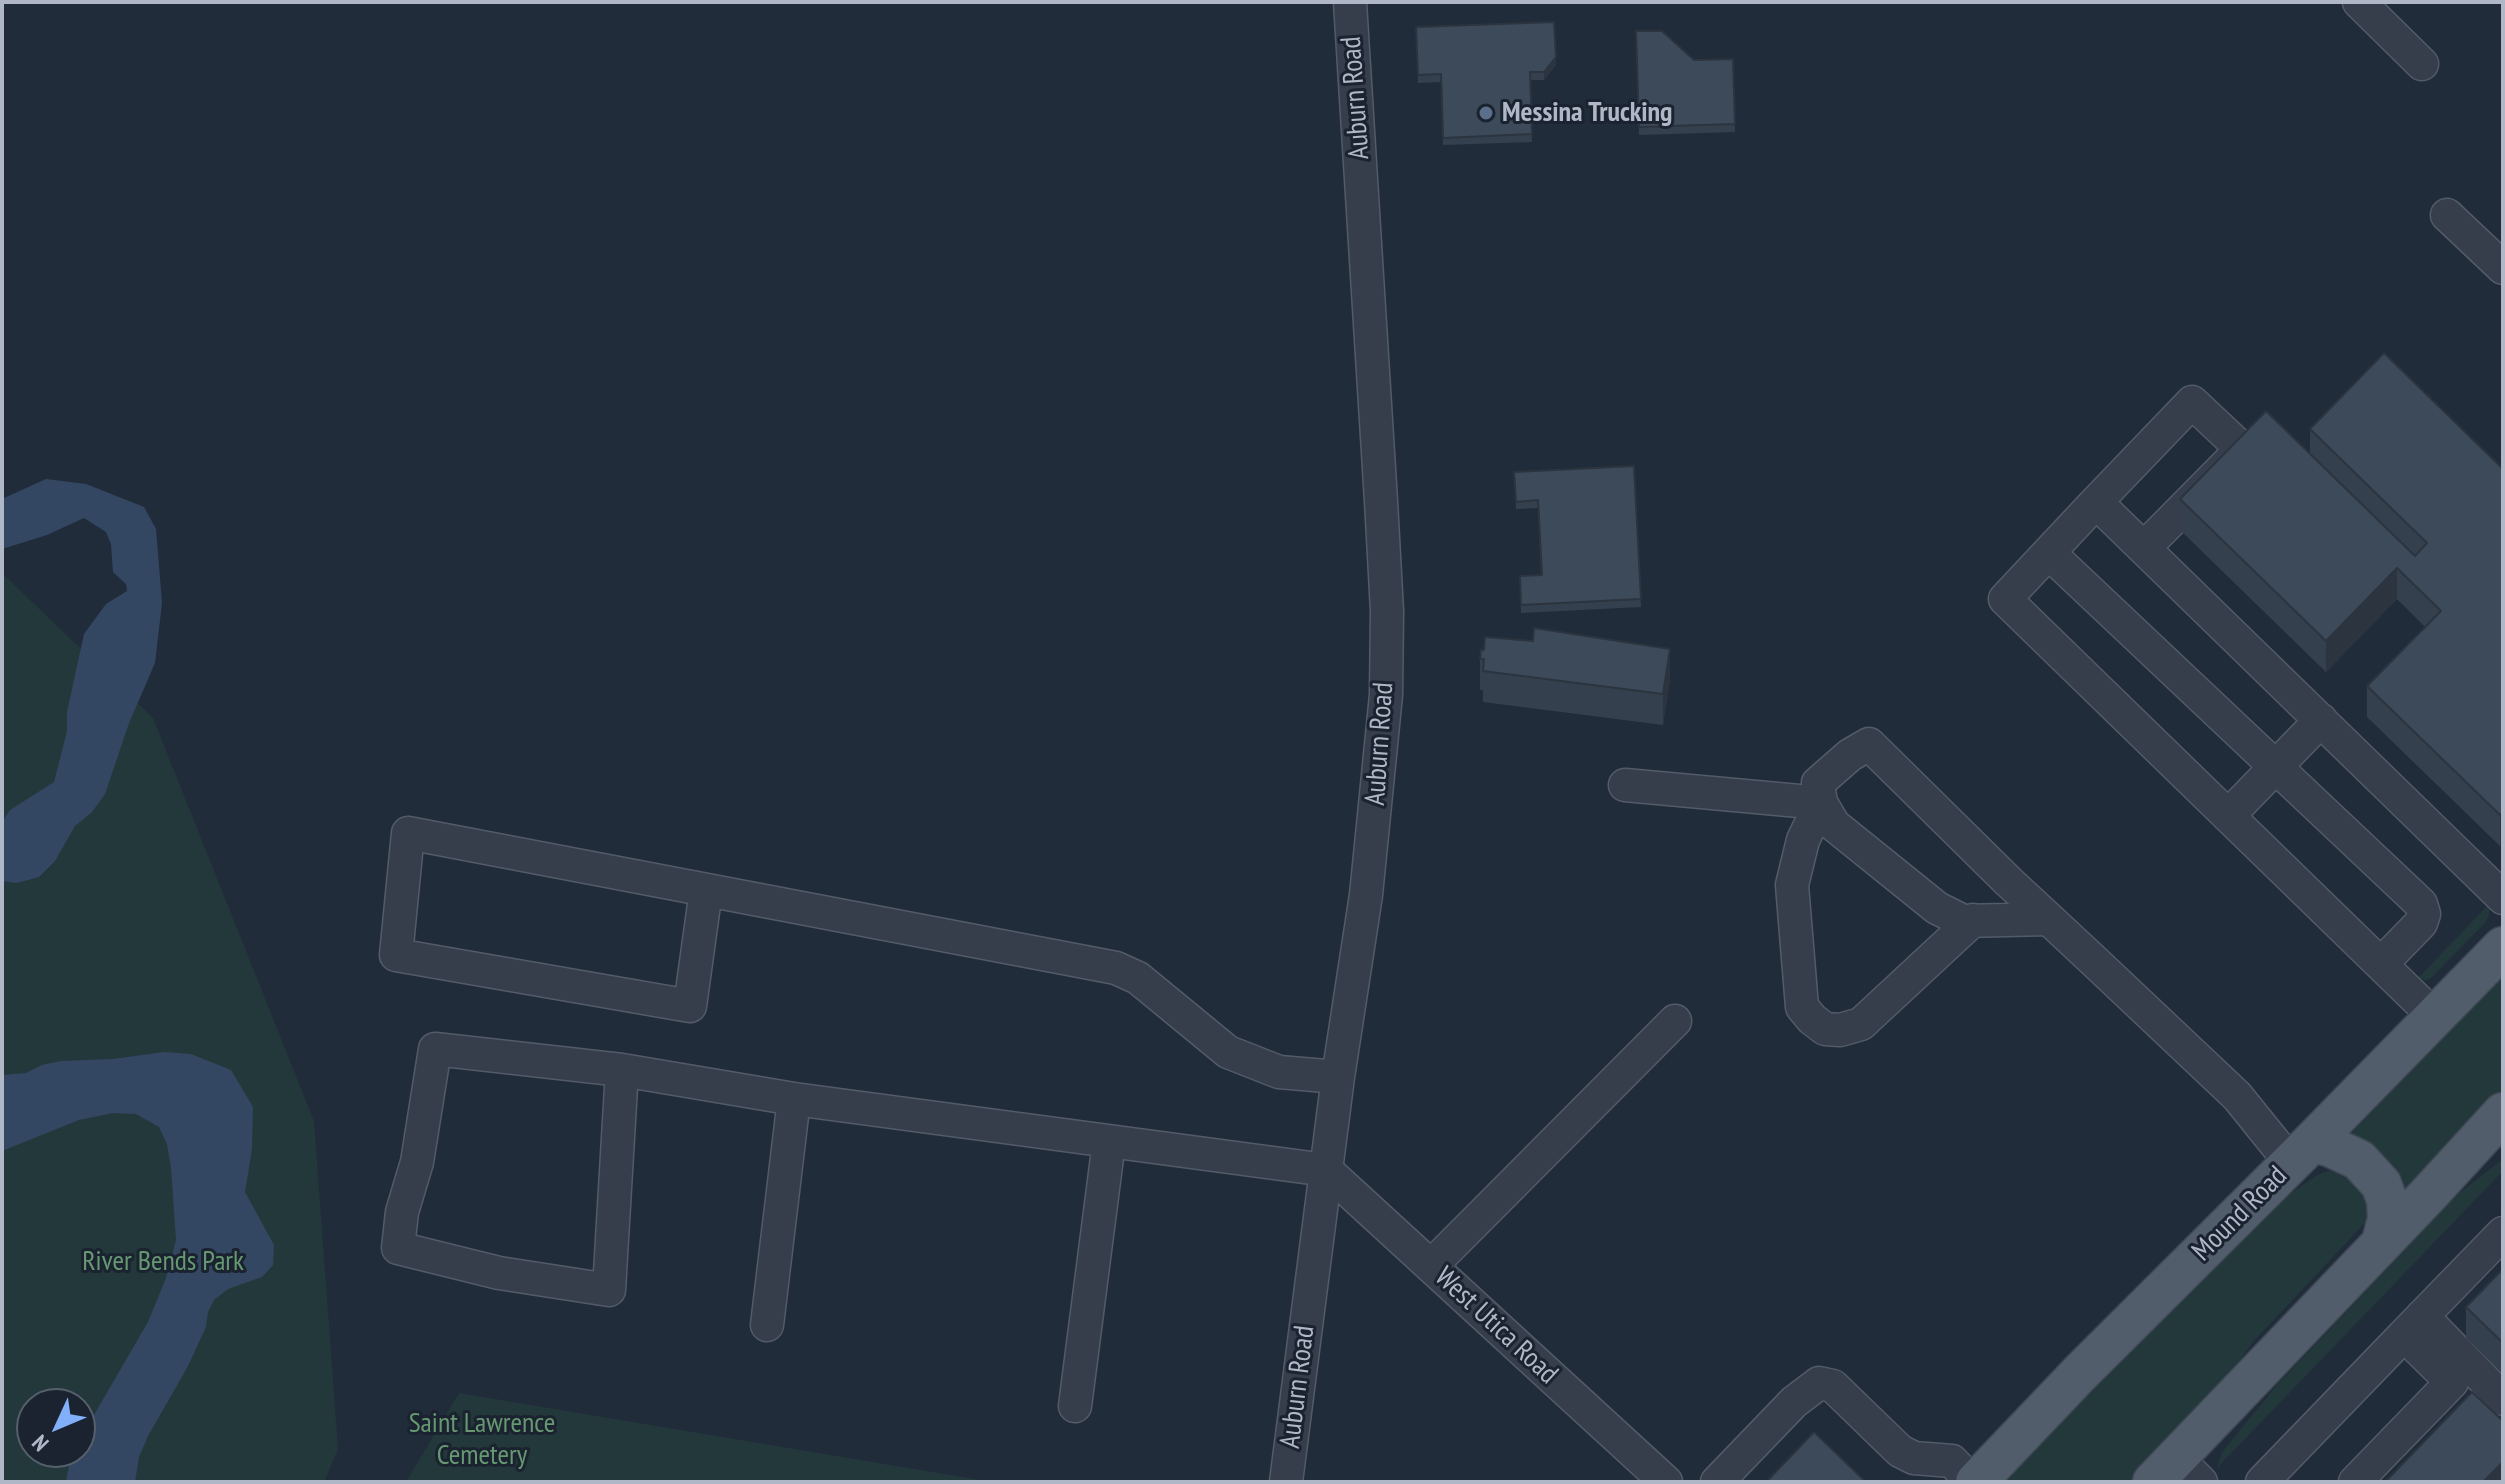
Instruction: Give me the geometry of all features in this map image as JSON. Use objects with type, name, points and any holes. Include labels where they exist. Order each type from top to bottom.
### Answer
[{"type":"main road","name":"Mound Road","points":[[1974,1482],[2503,947]]},
{"type":"main road","points":[[2177,1474],[2382,1242],[2503,1113]]},
{"type":"main road","points":[[2302,1153],[2329,1146],[2359,1160],[2381,1184],[2387,1200],[2388,1219],[2382,1242]]},
{"type":"street","name":"Auburn Road","points":[[1286,1482],[1338,1077],[1366,895],[1386,695],[1386,596],[1350,2]]},
{"type":"street","points":[[2359,2],[2422,64]]},
{"type":"street","points":[[2447,215],[2503,268]]},
{"type":"street","points":[[2144,548],[2242,449],[2192,402],[2005,599],[2435,1017]]},
{"type":"street","points":[[2096,502],[2503,898]]},
{"type":"street","points":[[2049,553],[2421,904],[2424,914],[2421,923],[2381,964]]},
{"type":"street","points":[[2228,816],[2321,720]]},
{"type":"street","points":[[2049,919],[1963,921],[1937,908],[1834,825],[1821,803],[1818,783],[1850,755],[1869,744],[2049,919],[2302,1153]]},
{"type":"street","points":[[1625,785],[1821,803]]},
{"type":"street","points":[[1821,803],[1803,840],[1792,885],[1802,1007],[1812,1019],[1825,1029],[1840,1030],[1861,1024],[1973,920]]},
{"type":"street","points":[[706,890],[690,1006],[396,955],[408,833],[1116,968],[1138,978],[1228,1052],[1279,1072],[1338,1077]]},
{"type":"street","points":[[1431,1266],[1675,1021]]},
{"type":"street","points":[[622,1070],[609,1290],[499,1273],[398,1248],[402,1212],[417,1162],[435,1049],[622,1070],[794,1099],[1326,1170]]},
{"type":"street","points":[[767,1325],[794,1099]]},
{"type":"street","points":[[1075,1406],[1109,1142]]},
{"type":"street","name":"West Utica Road","points":[[1326,1170],[1666,1482]]},
{"type":"street","points":[[2262,1482],[2503,1233]]},
{"type":"street","points":[[2413,1325],[2452,1382],[2503,1433]]},
{"type":"street","points":[[2413,1325],[2503,1399]]},
{"type":"street","points":[[2355,1482],[2452,1382]]},
{"type":"street","points":[[1717,1482],[1794,1402],[1819,1383],[1833,1386],[1900,1451],[1914,1458],[1952,1461],[1974,1482]]},
{"type":"green space","name":"River Bends Park","points":[[2,573],[153,718],[314,1121],[338,1449],[324,1482],[2,1482]]},
{"type":"green space","points":[[2489,904],[2485,923],[2431,978],[2417,979]]},
{"type":"green space","points":[[2503,977],[2503,1089],[2410,1187],[2403,1188],[2352,1135],[2353,1131]]},
{"type":"green space","points":[[2503,1159],[2503,1171],[2217,1468],[2222,1452],[2277,1385],[2459,1193]]},
{"type":"green space","points":[[2335,1169],[2362,1183],[2370,1213],[2365,1223],[2253,1342],[2214,1396],[2133,1482],[1999,1482],[2283,1199],[2317,1175]]},
{"type":"green space","name":"Saint Lawrence Cemetery","points":[[459,1393],[992,1482],[406,1482]]},
{"type":"water","points":[[46,479],[86,484],[144,507],[156,529],[162,603],[155,663],[129,723],[105,794],[92,812],[75,826],[55,861],[39,877],[17,883],[2,881],[2,822],[10,810],[54,782],[67,731],[67,712],[84,634],[106,604],[127,591],[126,584],[113,572],[111,544],[106,532],[84,518],[47,535],[2,549],[2,499]]},
{"type":"water","points":[[164,1052],[191,1054],[231,1070],[253,1107],[252,1149],[245,1192],[274,1245],[273,1265],[262,1277],[228,1289],[214,1300],[206,1327],[187,1368],[148,1436],[139,1457],[135,1482],[66,1482],[68,1468],[96,1468],[96,1411],[148,1322],[166,1278],[176,1240],[171,1168],[167,1144],[159,1127],[136,1114],[113,1113],[79,1120],[2,1151],[2,1075],[26,1073],[61,1061],[113,1059]]},
{"type":"building","name":"Messina Trucking","points":[[1554,22],[1556,57],[1544,72],[1530,72],[1532,134],[1443,138],[1441,74],[1418,75],[1416,27]]},
{"type":"building","points":[[1636,31],[1662,31],[1694,60],[1733,59],[1735,124],[1639,127]]},
{"type":"building","points":[[2384,353],[2503,469],[2503,812],[2500,815],[2367,686],[2441,611],[2397,568],[2326,641],[2180,499],[2266,411],[2415,556],[2427,543],[2310,429]]},
{"type":"building","points":[[1634,466],[1641,599],[1521,605],[1520,576],[1542,575],[1538,500],[1516,502],[1514,472]]},
{"type":"building","points":[[1534,628],[1670,649],[1663,694],[1483,671],[1484,659],[1480,659],[1485,637],[1533,641]]},
{"type":"building","points":[[2503,1269],[2503,1343],[2466,1307]]},
{"type":"building","points":[[2472,1392],[2503,1421],[2503,1462],[2483,1482],[2385,1482]]},
{"type":"building","points":[[1814,1432],[1866,1482],[1770,1482],[1768,1480]]},
{"type":"place","name":"Messina Trucking","points":[[1486,113]]}]
